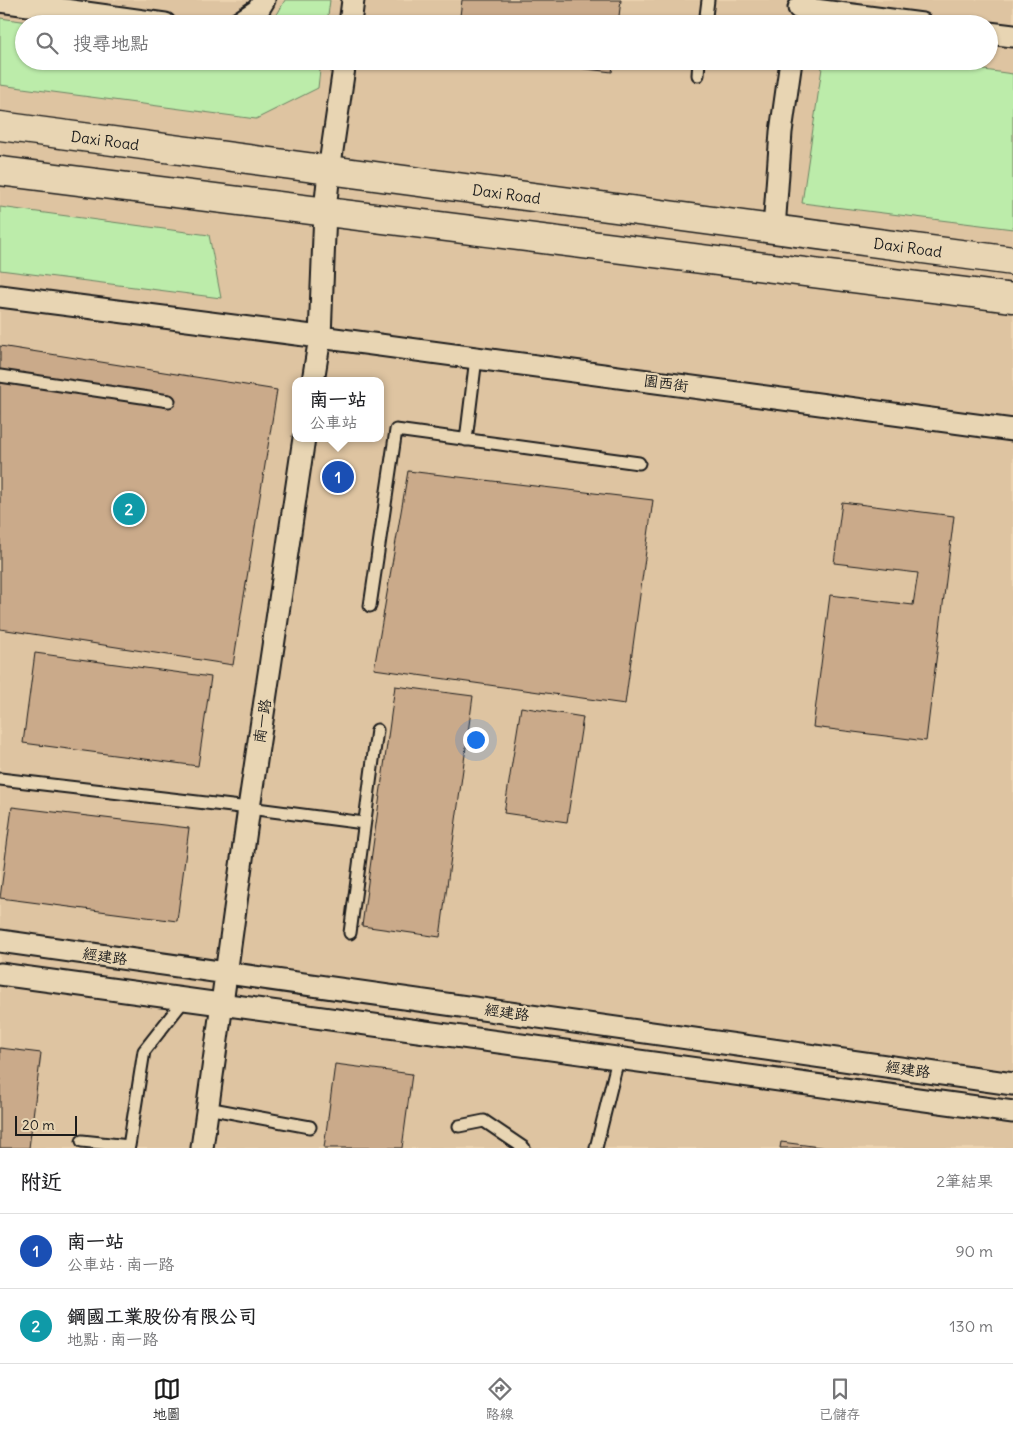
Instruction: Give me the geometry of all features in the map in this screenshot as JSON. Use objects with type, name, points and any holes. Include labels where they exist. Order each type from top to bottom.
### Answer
[{"type":"main road","name":"Daxi Road","points":[[0,126],[1013,261]]},
{"type":"main road","points":[[0,171],[1013,298]]},
{"type":"street","points":[[352,15],[354,0]]},
{"type":"street","points":[[0,2],[29,3],[107,15]]},
{"type":"street","points":[[248,15],[261,5]]},
{"type":"street","points":[[799,10],[843,15]]},
{"type":"street","points":[[998,34],[1013,36]]},
{"type":"street","points":[[314,377],[320,337],[325,211],[344,70]]},
{"type":"street","points":[[774,229],[781,132],[790,70]]},
{"type":"street","name":"園西街","points":[[0,296],[1013,430]]},
{"type":"street","name":"南一路","points":[[202,1148],[249,808],[303,442]]},
{"type":"street","name":"經建路","points":[[0,941],[1013,1084]]},
{"type":"street","name":"經建路","points":[[0,974],[1013,1112]]},
{"type":"lane","points":[[706,15],[708,0]]},
{"type":"lane","points":[[698,75],[699,70]]},
{"type":"lane","points":[[466,440],[476,358]]},
{"type":"lane","points":[[0,376],[169,401]]},
{"type":"lane","points":[[370,606],[396,430],[639,463]]},
{"type":"lane","points":[[350,933],[377,730]]},
{"type":"lane","points":[[0,779],[364,823]]},
{"type":"lane","points":[[82,1141],[129,1146],[144,1051],[184,1000]]},
{"type":"lane","points":[[596,1148],[618,1059]]},
{"type":"lane","points":[[207,1108],[310,1127]]},
{"type":"lane","points":[[459,1126],[484,1121],[524,1148]]},
{"type":"shaded area","points":[[0,0],[1013,0],[1013,1148],[0,1148]]},
{"type":"green space","points":[[285,0],[330,0],[328,15],[276,15]]},
{"type":"green space","points":[[0,18],[15,20],[15,70],[320,70],[318,88],[256,119],[0,85]]},
{"type":"green space","points":[[822,70],[984,70],[1013,74],[1013,229],[802,203]]},
{"type":"green space","points":[[0,207],[209,235],[221,298],[0,270]]},
{"type":"building","points":[[462,0],[621,0],[619,15],[460,15]]},
{"type":"building","points":[[595,70],[612,70],[612,72]]},
{"type":"building","points":[[0,346],[277,390],[233,665],[0,629]]},
{"type":"building","points":[[408,471],[653,500],[625,704],[374,669]]},
{"type":"building","points":[[842,502],[954,516],[926,741],[813,727],[830,595],[913,605],[918,573],[834,563]]},
{"type":"building","points":[[35,653],[211,677],[198,766],[23,743]]},
{"type":"building","points":[[395,686],[473,696],[440,937],[362,926]]},
{"type":"building","points":[[521,707],[583,717],[567,822],[504,813]]},
{"type":"building","points":[[12,807],[189,828],[177,921],[0,898]]},
{"type":"building","points":[[0,1048],[41,1053],[29,1148],[0,1148]]},
{"type":"building","points":[[335,1064],[412,1074],[402,1148],[324,1148]]},
{"type":"building","points":[[781,1142],[828,1148],[780,1148]]},
{"type":"place","name":"南一站","points":[[338,477]]},
{"type":"place","name":"鋼國工業股份有限公司","points":[[129,509]]}]
